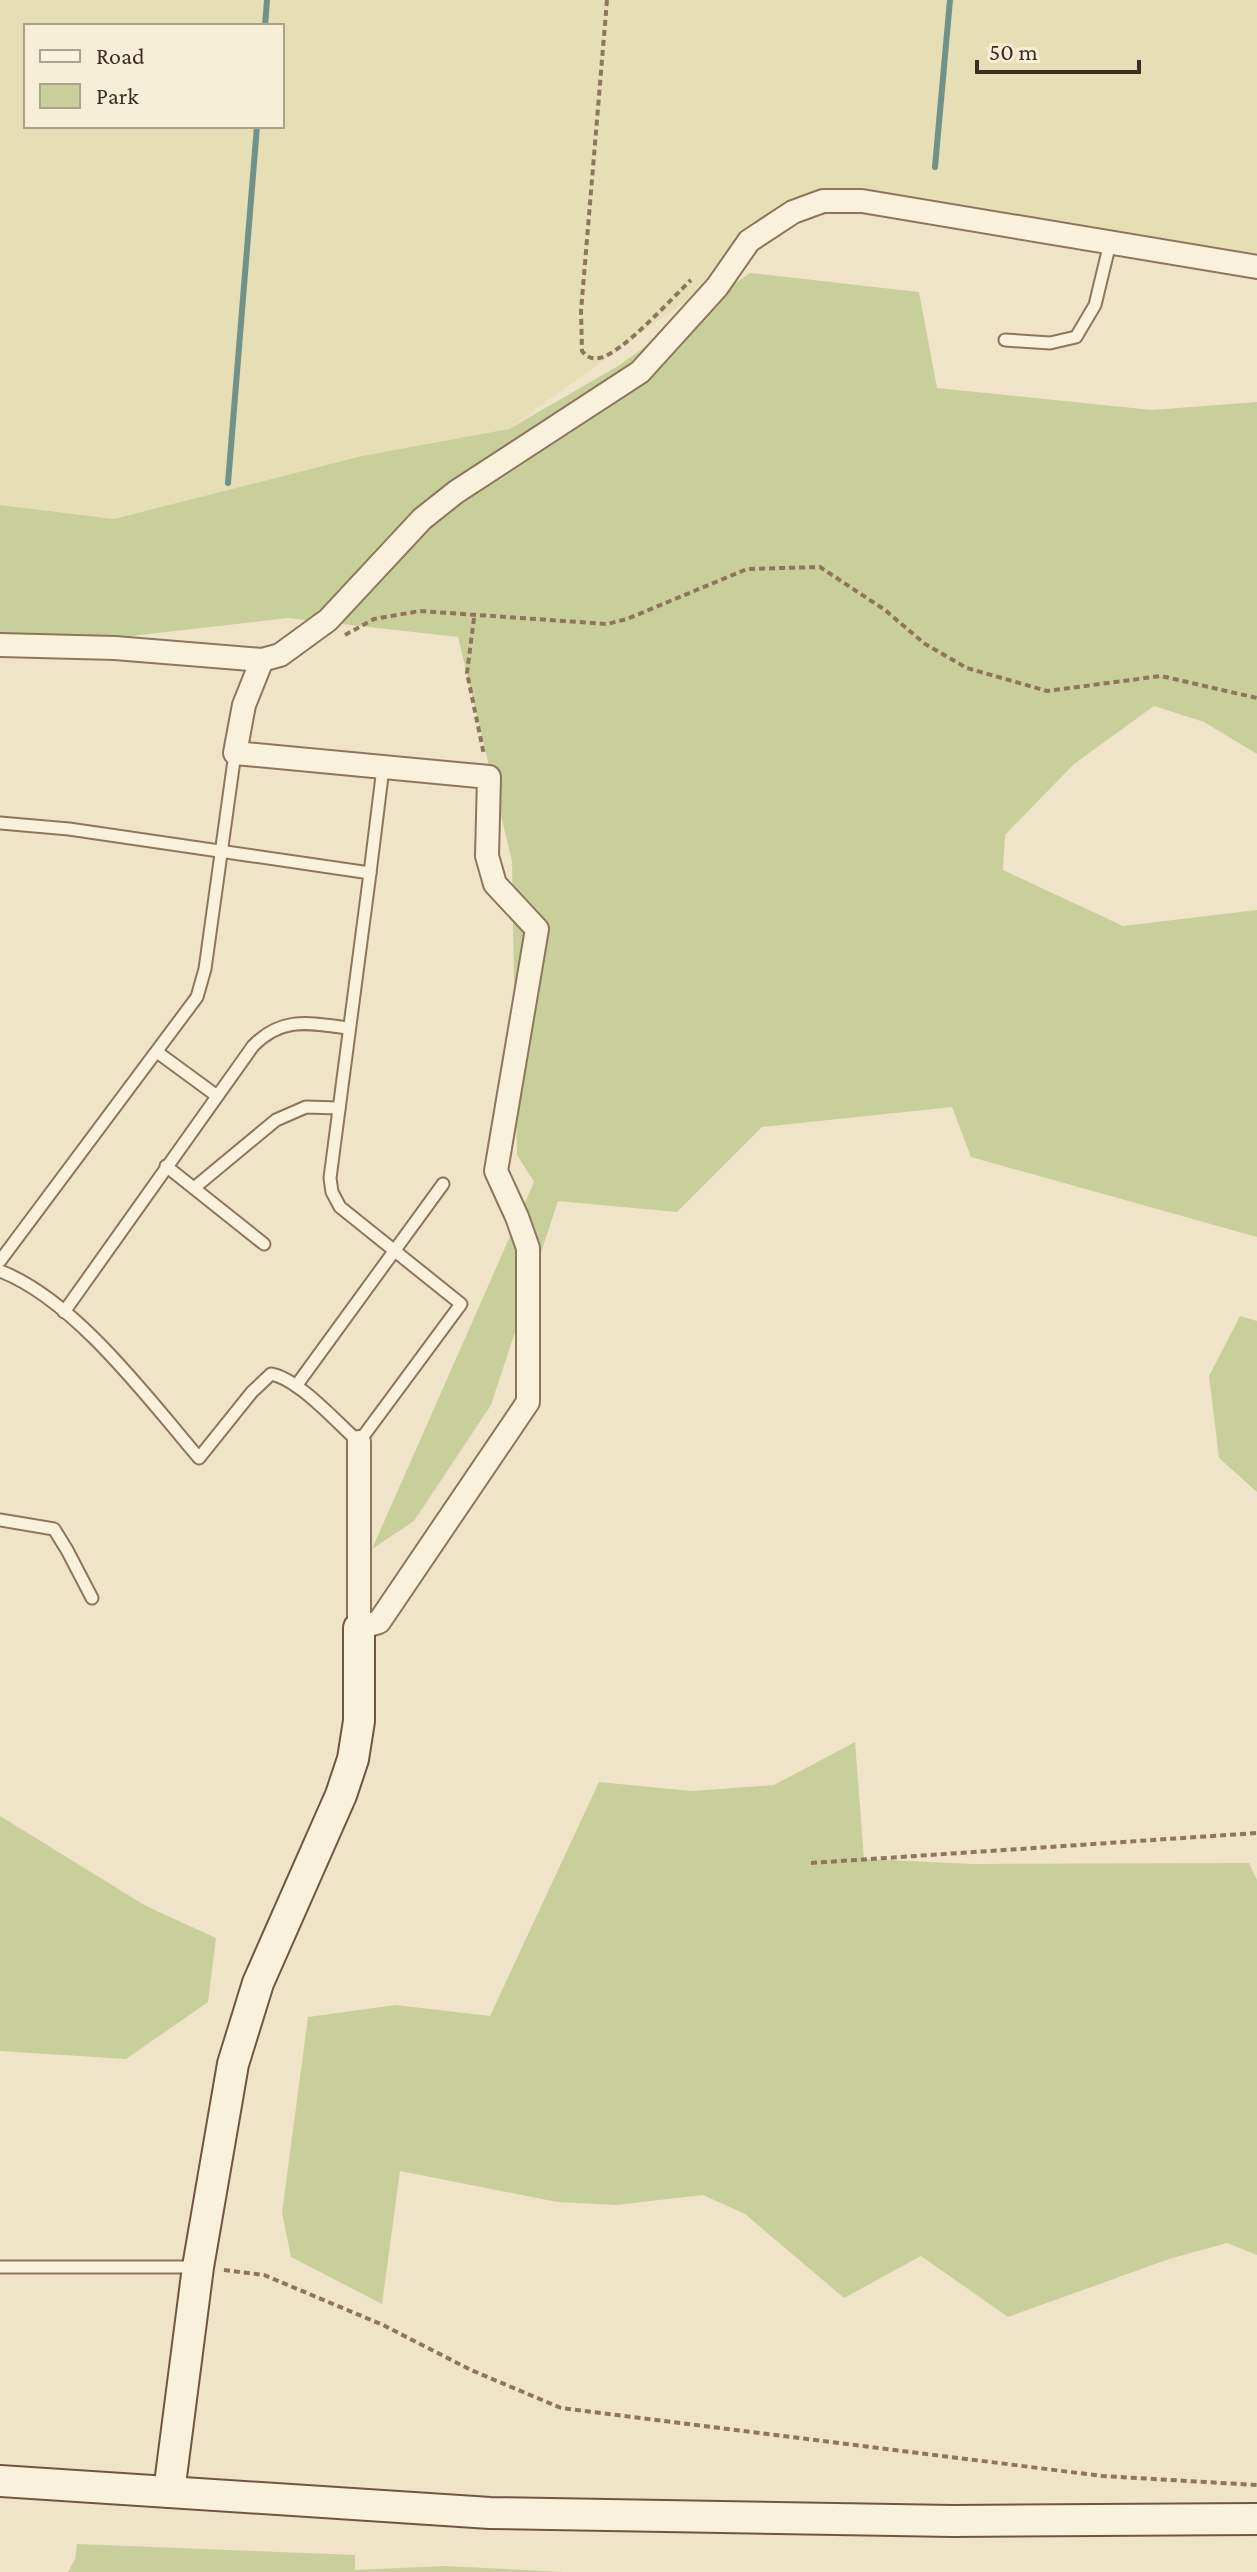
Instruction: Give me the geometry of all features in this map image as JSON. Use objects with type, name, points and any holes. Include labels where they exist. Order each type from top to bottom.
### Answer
[{"type":"street","points":[[0,645],[115,648],[262,660],[280,655],[328,620],[422,519],[456,492],[640,372],[717,287],[749,241],[793,212],[823,201],[862,201],[1257,267]]},
{"type":"street","points":[[262,660],[244,705],[235,753],[489,777],[487,856],[495,884],[537,929],[496,1171],[528,1248],[528,1402],[379,1622],[359,1628]]},
{"type":"street","points":[[169,2492],[198,2267],[224,2108],[245,2022],[258,1983],[341,1795],[353,1759],[359,1721],[359,1442]]},
{"type":"street","points":[[0,2481],[490,2513],[953,2521],[1257,2519]]},
{"type":"lane","points":[[1005,340],[1050,343],[1076,337],[1095,305],[1110,243]]},
{"type":"lane","points":[[0,1261],[197,997],[205,969],[235,753]]},
{"type":"lane","points":[[0,1271],[16,1277],[86,1330],[199,1458],[264,1378],[271,1374],[282,1376],[296,1386],[359,1442],[461,1304],[340,1207],[332,1192],[330,1178],[348,1028],[383,768]]},
{"type":"lane","points":[[0,823],[69,829],[370,873]]},
{"type":"lane","points":[[64,1312],[166,1166],[265,1033],[301,1022],[348,1028]]},
{"type":"lane","points":[[157,1052],[217,1096]]},
{"type":"lane","points":[[194,1188],[276,1120],[306,1107],[339,1108]]},
{"type":"lane","points":[[166,1166],[264,1244]]},
{"type":"lane","points":[[296,1386],[443,1184]]},
{"type":"lane","points":[[0,1520],[54,1529],[92,1598]]},
{"type":"lane","points":[[0,2267],[198,2267]]},
{"type":"path","points":[[607,0],[581,311],[582,351],[587,357],[597,359],[608,355],[697,275]]},
{"type":"path","points":[[339,638],[374,619],[420,611],[607,624],[627,619],[747,569],[820,567],[885,610],[925,644],[967,668],[1047,691],[1141,676],[1161,676],[1257,698]]},
{"type":"path","points":[[474,617],[467,673],[489,777]]},
{"type":"path","points":[[811,1863],[1257,1833]]},
{"type":"path","points":[[198,2267],[264,2275],[383,2325],[471,2370],[561,2408],[1102,2476],[1257,2485]]},
{"type":"shaded area","points":[[0,0],[1257,0],[1257,267],[823,201],[509,429],[114,519],[0,505]]},
{"type":"green space","points":[[750,273],[919,292],[937,388],[1152,410],[1257,402],[1257,754],[1204,722],[1154,706],[1074,764],[1005,835],[1003,870],[1123,926],[1257,910],[1257,1237],[971,1157],[952,1107],[762,1127],[677,1212],[558,1201],[491,1405],[414,1521],[372,1549],[534,1182],[517,1155],[512,861],[458,637],[288,618],[70,643],[0,638],[0,505],[114,519],[362,456],[509,429],[618,366]]},
{"type":"green space","points":[[1240,1316],[1257,1321],[1257,1492],[1219,1458],[1209,1376]]},
{"type":"green space","points":[[855,1742],[864,1859],[973,1864],[1249,1863],[1257,1880],[1257,2255],[1227,2243],[1169,2259],[1008,2317],[921,2256],[844,2298],[745,2214],[703,2195],[616,2205],[557,2202],[400,2171],[382,2304],[291,2257],[282,2213],[308,2017],[396,2005],[490,2016],[599,1782],[692,1791],[774,1785]]},
{"type":"green space","points":[[0,1816],[146,1906],[216,1938],[208,2002],[126,2059],[0,2051]]},
{"type":"green space","points":[[77,2544],[355,2555],[355,2570],[445,2566],[563,2572],[68,2572],[75,2559]]},
{"type":"waterway","points":[[265,24],[267,0]]},
{"type":"waterway","points":[[935,167],[950,0]]},
{"type":"waterway","points":[[228,483],[257,128]]}]
